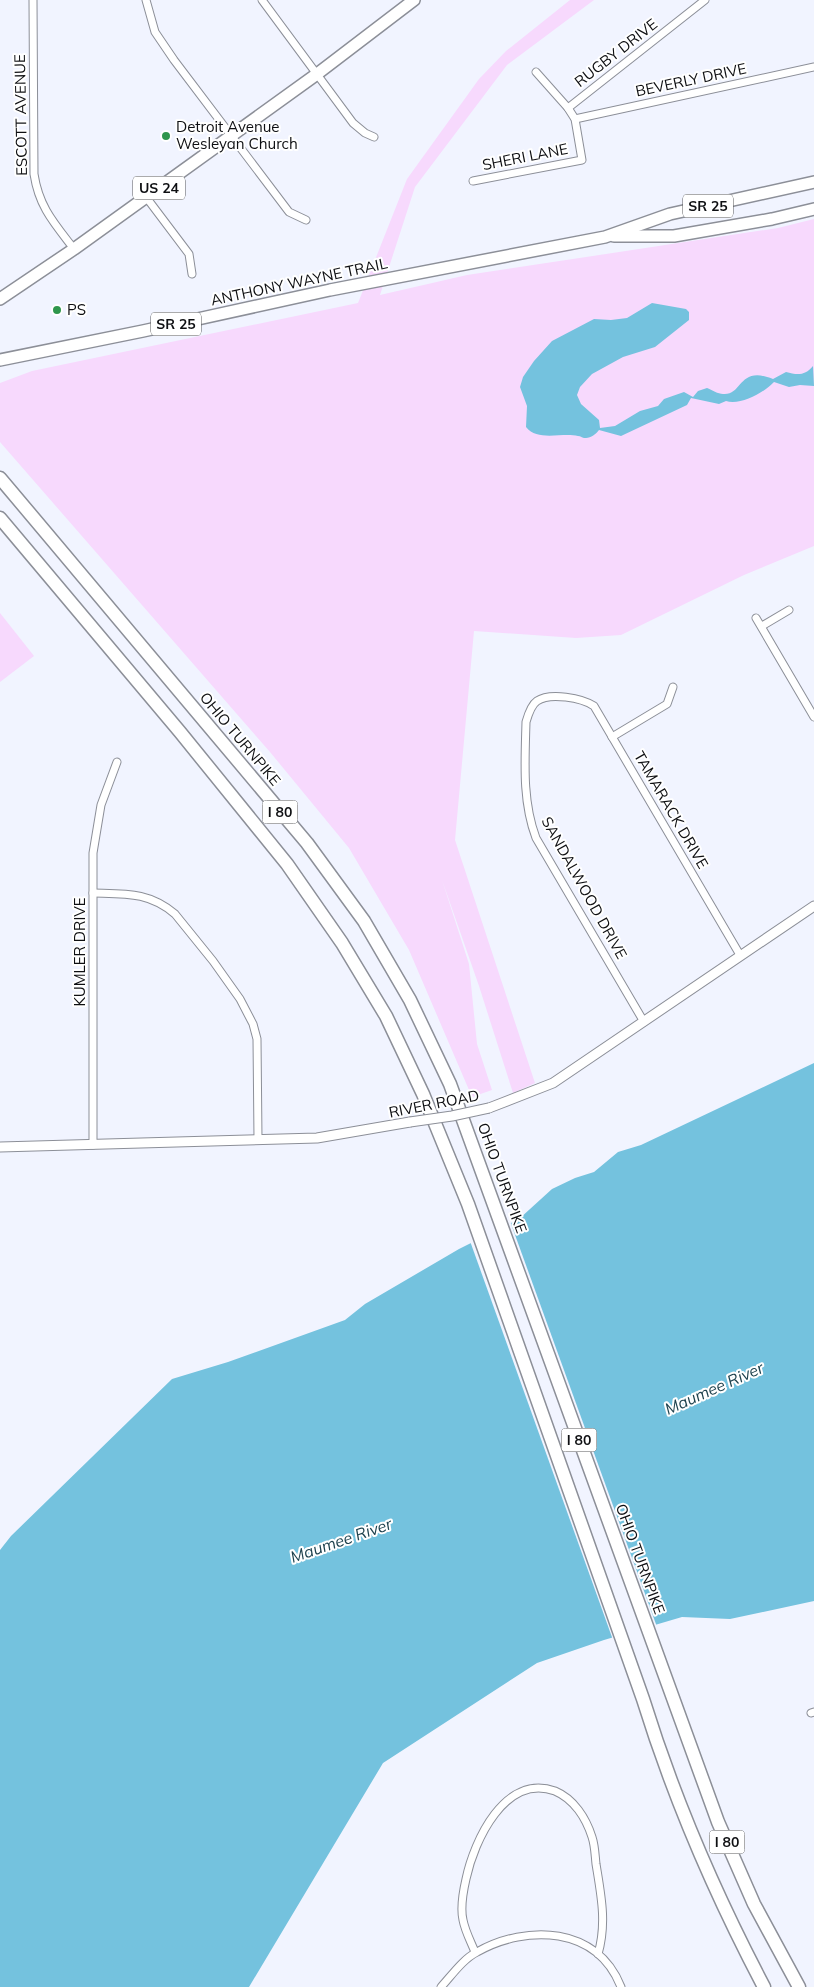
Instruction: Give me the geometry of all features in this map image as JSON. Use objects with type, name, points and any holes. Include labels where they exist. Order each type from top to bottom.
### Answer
[{"type":"highway","name":"OHIO TURNPIKE","points":[[0,478],[307,843],[364,921],[410,1000],[450,1084],[718,1822],[773,1941],[799,1987]]},
{"type":"highway","name":"I 80","points":[[0,518],[180,732],[287,864],[342,943],[386,1016],[423,1094],[468,1204],[685,1820],[729,1920],[764,1987]]},
{"type":"main road","name":"US 24","points":[[0,299],[74,249],[317,74],[414,0]]},
{"type":"main road","name":"ANTHONY WAYNE TRAIL","points":[[0,360],[330,290],[605,236],[670,214],[814,182]]},
{"type":"main road","name":"ANTHONY WAYNE TRAIL","points":[[605,236],[674,236],[772,219],[814,209]]},
{"type":"street","name":"ESCOTT AVENUE","points":[[33,0],[34,174],[37,190],[47,213],[74,249]]},
{"type":"street","points":[[146,0],[156,32],[231,136],[289,212],[306,220]]},
{"type":"street","points":[[262,0],[353,123],[365,133],[374,137]]},
{"type":"street","name":"RUGBY DRIVE","points":[[568,108],[705,0]]},
{"type":"street","name":"BEVERLY DRIVE","points":[[575,119],[814,67]]},
{"type":"street","points":[[536,72],[568,108],[575,119]]},
{"type":"street","name":"SHERI LANE","points":[[473,182],[582,160],[575,119]]},
{"type":"street","points":[[146,197],[188,254],[192,274]]},
{"type":"street","points":[[762,626],[789,610]]},
{"type":"street","points":[[756,618],[814,717]]},
{"type":"street","points":[[612,737],[667,704],[673,687]]},
{"type":"street","name":"SANDALWOOD DRIVE","points":[[564,698],[549,697],[537,701],[529,712],[526,722],[526,795],[529,819],[536,838],[644,1022]]},
{"type":"street","name":"TAMARACK DRIVE","points":[[564,698],[586,701],[594,706],[740,955]]},
{"type":"street","name":"KUMLER DRIVE","points":[[93,1145],[93,853],[101,805],[117,762]]},
{"type":"street","points":[[93,893],[136,894],[155,900],[168,908],[208,955],[240,999],[249,1014],[257,1039],[258,1139]]},
{"type":"street","name":"RIVER ROAD","points":[[0,1147],[317,1138],[452,1116],[489,1108],[553,1083],[814,906]]},
{"type":"street","points":[[475,1952],[463,1922],[462,1911],[464,1887],[475,1846],[486,1825],[502,1806],[521,1792],[535,1788],[551,1790],[566,1797],[582,1814],[592,1838],[604,1912],[602,1940],[598,1954]]},
{"type":"street","points":[[441,1987],[475,1952],[517,1936],[541,1934],[566,1937],[598,1954],[608,1964],[621,1987]]},
{"type":"shaded area","points":[[570,0],[594,0],[507,65],[415,187],[380,295],[467,275],[778,228],[814,219],[814,546],[744,575],[621,635],[576,638],[474,631],[455,840],[535,1083],[513,1093],[479,986],[442,880],[469,964],[477,1044],[492,1090],[472,1097],[409,950],[349,848],[270,752],[0,442],[0,383],[32,371],[358,303],[407,179],[479,79],[506,51]]},
{"type":"shaded area","points":[[0,613],[34,656],[0,682]]},
{"type":"water","points":[[652,303],[686,309],[689,312],[689,320],[655,347],[623,357],[592,374],[580,387],[577,395],[581,404],[599,420],[600,428],[615,426],[640,411],[658,406],[664,399],[684,392],[693,397],[698,391],[707,388],[721,394],[729,393],[734,391],[747,378],[753,376],[773,379],[786,372],[804,373],[813,366],[814,386],[800,385],[789,387],[774,382],[765,390],[745,400],[738,402],[726,401],[719,404],[691,398],[687,405],[621,436],[599,430],[588,438],[572,435],[544,435],[531,432],[526,427],[527,406],[520,387],[523,377],[534,361],[552,341],[594,319],[611,320],[627,318]]},
{"type":"water","name":"Maumee River","points":[[814,1063],[814,1601],[730,1619],[682,1617],[604,1640],[537,1663],[383,1763],[249,1987],[0,1987],[0,1550],[11,1536],[172,1379],[228,1362],[345,1320],[365,1304],[459,1249],[519,1219],[552,1189],[575,1178],[594,1172],[618,1152],[641,1145]]},
{"type":"pier","points":[[510,1221],[657,1627],[613,1640],[470,1241]]},
{"type":"place","name":"Detroit Avenue Wesleyan Church","points":[[166,136]]},
{"type":"place","name":"PS","points":[[57,310]]}]
